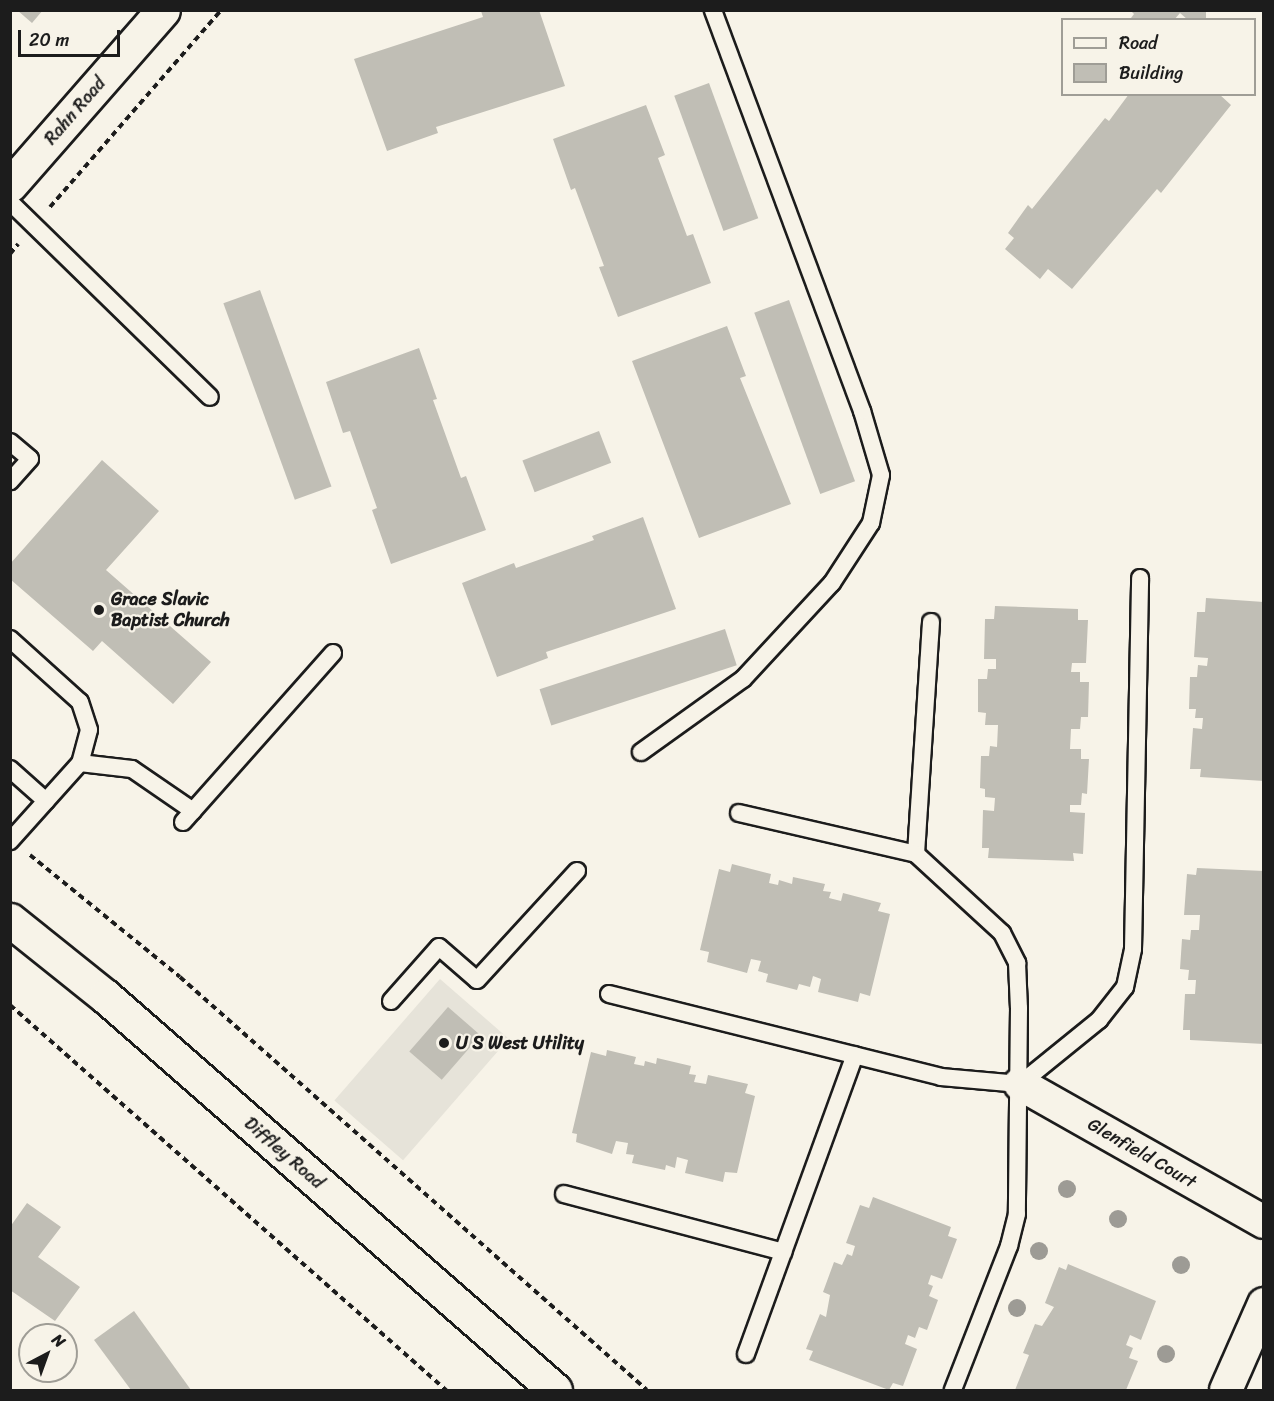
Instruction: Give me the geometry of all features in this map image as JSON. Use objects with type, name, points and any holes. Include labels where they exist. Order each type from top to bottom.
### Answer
[{"type":"main road","name":"Rahn Road","points":[[10,185],[163,10]]},
{"type":"main road","name":"Diffley Road","points":[[10,920],[105,996],[555,1390]]},
{"type":"street","name":"Glenfield Court","points":[[1020,1084],[1263,1222]]},
{"type":"street","points":[[1226,1390],[1260,1321]]},
{"type":"lane","points":[[641,752],[743,679],[832,583],[871,523],[881,475],[862,411],[713,10]]},
{"type":"lane","points":[[10,202],[210,397]]},
{"type":"lane","points":[[10,442],[30,459],[10,481]]},
{"type":"lane","points":[[609,994],[941,1077],[1020,1084],[1099,1020],[1125,987],[1133,949],[1140,578]]},
{"type":"lane","points":[[916,854],[931,622]]},
{"type":"lane","points":[[10,639],[80,702],[89,730],[80,763],[11,841]]},
{"type":"lane","points":[[80,763],[132,769],[188,817],[333,653]]},
{"type":"lane","points":[[10,769],[46,801]]},
{"type":"lane","points":[[739,813],[916,854],[1002,933],[1017,963],[1020,1084],[1017,1214],[1009,1246],[953,1390]]},
{"type":"lane","points":[[391,1001],[439,947],[477,980],[577,871]]},
{"type":"lane","points":[[746,1354],[855,1055]]},
{"type":"lane","points":[[564,1194],[783,1252]]},
{"type":"path","points":[[10,254],[221,10]]},
{"type":"path","points":[[11,841],[180,977],[647,1390]]},
{"type":"path","points":[[10,1005],[446,1390]]},
{"type":"shaded area","points":[[440,979],[509,1039],[403,1160],[334,1101]]},
{"type":"building","points":[[17,10],[43,10],[32,23]]},
{"type":"building","points":[[539,10],[565,86],[436,127],[438,133],[387,151],[354,59],[483,17],[481,11]]},
{"type":"building","points":[[1130,10],[1206,10],[1206,18],[1186,18],[1180,13],[1176,18],[1131,18],[1134,14]]},
{"type":"building","points":[[709,83],[758,218],[723,231],[674,96]]},
{"type":"building","points":[[1128,96],[1221,96],[1231,105],[1161,193],[1157,189],[1072,289],[1048,269],[1040,279],[1005,249],[1014,238],[1008,233],[1028,205],[1032,209],[1105,118],[1109,121]]},
{"type":"building","points":[[646,105],[665,155],[658,158],[687,236],[693,234],[711,283],[618,317],[599,267],[604,266],[575,188],[571,190],[553,139]]},
{"type":"building","points":[[260,290],[331,486],[295,500],[223,303]]},
{"type":"building","points":[[789,300],[855,481],[820,494],[754,313]]},
{"type":"building","points":[[727,326],[746,376],[740,378],[791,504],[699,538],[632,361]]},
{"type":"building","points":[[419,348],[437,399],[433,400],[461,478],[466,476],[486,530],[391,564],[372,510],[377,508],[350,431],[343,433],[326,382]]},
{"type":"building","points":[[599,431],[611,463],[535,492],[522,460]]},
{"type":"building","name":"Grace Slavic Baptist Church","points":[[102,460],[159,511],[106,570],[211,662],[173,704],[102,641],[93,651],[10,579],[10,564]]},
{"type":"building","points":[[643,517],[676,609],[546,652],[548,658],[497,677],[462,583],[514,563],[516,568],[594,540],[592,536]]},
{"type":"building","points":[[1206,598],[1264,602],[1264,781],[1200,777],[1201,769],[1190,769],[1193,728],[1202,729],[1203,718],[1195,718],[1196,709],[1189,709],[1190,677],[1197,677],[1198,665],[1207,666],[1208,658],[1194,657],[1197,612],[1205,612]]},
{"type":"building","points":[[995,606],[1078,609],[1078,620],[1088,620],[1086,663],[1072,663],[1071,672],[1080,672],[1080,682],[1089,682],[1088,717],[1081,717],[1080,729],[1071,729],[1070,749],[1081,749],[1081,759],[1089,759],[1087,794],[1082,793],[1081,805],[1070,805],[1070,812],[1085,813],[1083,854],[1073,853],[1074,861],[988,858],[989,848],[982,848],[983,810],[994,811],[995,798],[985,797],[985,789],[980,788],[981,756],[989,756],[990,746],[997,747],[998,725],[985,725],[986,713],[978,712],[978,679],[987,679],[988,669],[996,669],[996,659],[984,659],[985,619],[994,619]]},
{"type":"building","points":[[725,629],[737,665],[551,725],[540,689]]},
{"type":"building","points":[[732,864],[771,874],[769,883],[778,885],[779,880],[792,884],[793,877],[825,884],[823,891],[831,892],[829,898],[841,901],[843,893],[881,903],[878,911],[890,914],[870,996],[860,993],[858,1002],[818,992],[821,979],[813,976],[810,987],[799,984],[797,990],[766,982],[768,974],[758,971],[761,961],[751,959],[747,973],[707,962],[709,952],[700,950],[719,869],[730,872]]},
{"type":"building","points":[[1197,868],[1264,871],[1264,1044],[1190,1040],[1190,1030],[1183,1030],[1185,994],[1195,994],[1196,980],[1188,980],[1189,970],[1180,969],[1182,939],[1190,940],[1191,930],[1199,930],[1200,915],[1184,915],[1187,874],[1196,875]]},
{"type":"building","name":"U S West Utility","points":[[448,1007],[480,1035],[442,1080],[409,1052]]},
{"type":"building","points":[[607,1050],[636,1057],[634,1064],[644,1066],[645,1061],[656,1064],[657,1058],[691,1066],[689,1074],[696,1075],[694,1082],[706,1084],[708,1075],[748,1084],[745,1093],[755,1096],[737,1173],[725,1172],[723,1182],[685,1173],[688,1160],[677,1157],[675,1168],[666,1165],[665,1170],[632,1163],[634,1155],[626,1154],[628,1143],[616,1141],[612,1154],[576,1142],[577,1134],[572,1133],[591,1052],[606,1056]]},
{"type":"building","points":[[873,1197],[951,1227],[948,1236],[957,1239],[942,1279],[931,1275],[928,1284],[933,1286],[929,1296],[938,1300],[927,1330],[919,1327],[915,1338],[908,1335],[905,1344],[917,1349],[903,1386],[893,1383],[889,1390],[809,1360],[813,1351],[806,1349],[820,1314],[826,1317],[830,1295],[823,1292],[834,1262],[842,1265],[847,1254],[852,1256],[855,1246],[846,1243],[860,1205],[869,1208]]},
{"type":"building","points":[[27,1203],[61,1227],[38,1257],[80,1287],[55,1321],[10,1290],[10,1227]]},
{"type":"building","points":[[1068,1264],[1156,1301],[1141,1340],[1130,1335],[1126,1345],[1133,1348],[1129,1358],[1138,1361],[1126,1390],[1015,1390],[1029,1355],[1023,1353],[1035,1324],[1042,1326],[1054,1307],[1045,1303],[1059,1267],[1066,1270]]},
{"type":"building","points":[[134,1311],[191,1390],[131,1390],[94,1340]]},
{"type":"place","name":"Grace Slavic Baptist Church","points":[[99,610]]},
{"type":"place","name":"U S West Utility","points":[[444,1043]]}]
